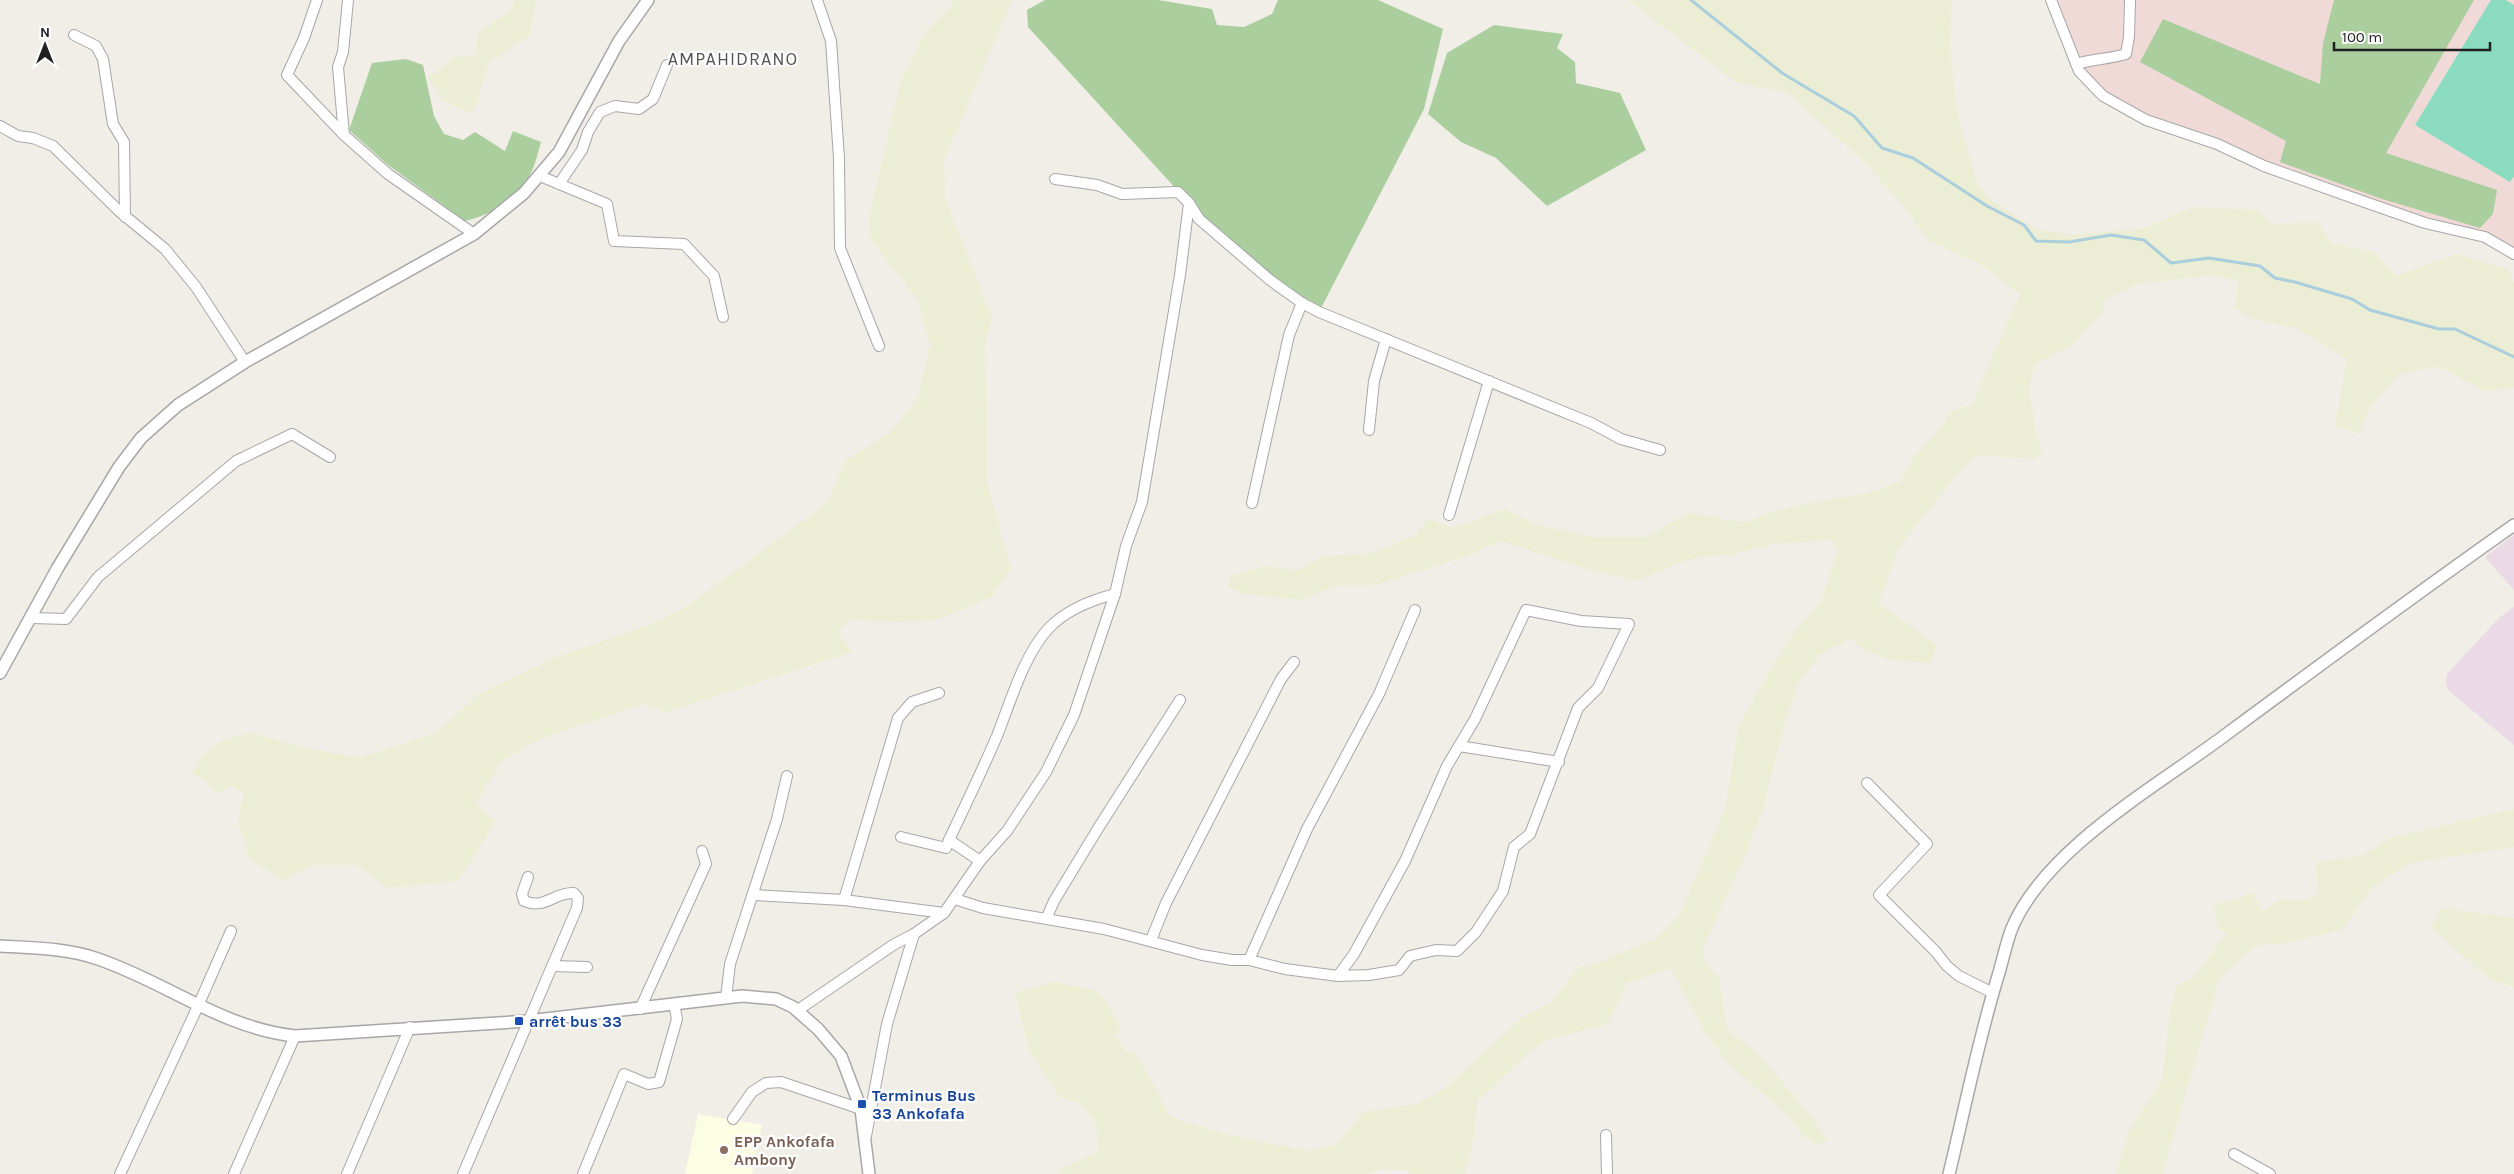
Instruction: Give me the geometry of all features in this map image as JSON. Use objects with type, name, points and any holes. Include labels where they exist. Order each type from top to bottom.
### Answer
[{"type":"street","points":[[317,0],[304,38],[287,75],[344,135],[388,174],[474,234]]},
{"type":"street","points":[[344,135],[338,68],[343,52],[348,0]]},
{"type":"street","points":[[0,671],[119,467],[141,438],[178,405],[245,362],[474,234],[524,193],[559,152],[620,41],[648,0]]},
{"type":"street","points":[[817,0],[831,41],[839,158],[840,248],[879,346]]},
{"type":"street","points":[[2051,0],[2079,71],[2104,96],[2146,120],[2217,144],[2264,166],[2425,223],[2485,237],[2514,254]]},
{"type":"street","points":[[2076,64],[2090,60],[2110,59],[2126,54],[2129,37],[2130,0]]},
{"type":"street","points":[[74,35],[96,46],[103,59],[113,124],[124,142],[126,217]]},
{"type":"street","points":[[559,184],[582,150],[588,132],[600,112],[615,106],[638,109],[653,100],[667,64]]},
{"type":"street","points":[[0,126],[18,136],[33,138],[53,146],[126,217],[164,249],[196,287],[245,362]]},
{"type":"street","points":[[540,176],[607,204],[614,241],[684,244],[714,276],[723,317]]},
{"type":"street","points":[[1055,179],[1097,185],[1122,194],[1178,192],[1189,203],[1198,219],[1270,280],[1302,303],[1591,423],[1621,440],[1660,450]]},
{"type":"street","points":[[798,1010],[892,945],[914,934],[944,913],[980,861],[1007,832],[1046,772],[1074,715],[1115,594],[1126,546],[1142,502],[1180,275],[1189,203]]},
{"type":"street","points":[[1252,503],[1289,336],[1302,303]]},
{"type":"street","points":[[1369,430],[1374,382],[1386,339]]},
{"type":"street","points":[[1449,515],[1489,381]]},
{"type":"street","points":[[30,618],[66,619],[98,577],[236,461],[292,434],[330,457]]},
{"type":"street","points":[[1950,1174],[1991,992],[2012,928],[2037,886],[2064,858],[2127,804],[2210,746],[2412,596],[2514,525]]},
{"type":"street","points":[[901,837],[946,848],[994,743],[1031,655],[1048,630],[1068,613],[1098,598],[1115,594]]},
{"type":"street","points":[[1249,960],[1306,829],[1378,694],[1415,610]]},
{"type":"street","points":[[955,899],[983,908],[1047,917],[1151,940],[1202,955],[1232,960],[1249,960],[1285,969],[1338,976],[1369,975],[1398,970],[1410,956],[1436,950],[1457,951],[1476,932],[1503,891],[1514,847],[1530,834],[1578,708],[1598,688],[1629,624],[1582,621],[1526,610],[1476,718],[1447,766],[1405,861],[1354,954],[1338,976]]},
{"type":"street","points":[[1151,940],[1166,903],[1281,679],[1294,662]]},
{"type":"street","points":[[844,900],[898,718],[912,702],[939,693]]},
{"type":"street","points":[[1047,917],[1054,901],[1097,830],[1180,700]]},
{"type":"street","points":[[1459,746],[1559,762]]},
{"type":"street","points":[[726,998],[730,964],[754,895],[777,819],[787,776]]},
{"type":"street","points":[[1867,783],[1927,844],[1879,895],[1936,952],[1946,966],[1959,976],[1991,992]]},
{"type":"street","points":[[949,840],[980,861]]},
{"type":"street","points":[[640,1009],[706,864],[702,851]]},
{"type":"street","points":[[463,1174],[577,908],[578,898],[574,893],[567,893],[537,905],[524,901],[522,894],[528,877]]},
{"type":"street","points":[[754,895],[844,900],[944,913]]},
{"type":"street","points":[[120,1174],[198,1006],[230,931]]},
{"type":"street","points":[[865,1141],[888,1024],[914,934]]},
{"type":"street","points":[[0,946],[53,950],[97,958],[234,1022],[269,1033],[295,1036],[410,1027],[528,1021],[742,996],[776,999],[798,1010],[842,1056],[861,1109],[869,1174]]},
{"type":"street","points":[[552,966],[587,966]]},
{"type":"street","points":[[583,1174],[624,1074],[648,1084],[660,1082],[677,1019],[674,1004]]},
{"type":"street","points":[[347,1174],[410,1027]]},
{"type":"street","points":[[234,1174],[295,1036]]},
{"type":"street","points":[[733,1119],[752,1092],[766,1083],[781,1082],[861,1109]]},
{"type":"street","points":[[1606,1135],[1607,1174]]},
{"type":"street","points":[[2234,1154],[2270,1174]]},
{"type":"shaded area","points":[[515,0],[536,0],[529,36],[488,63],[473,115],[442,100],[428,78],[455,57],[475,55],[478,33],[512,9]]},
{"type":"shaded area","points":[[952,0],[1012,0],[944,160],[945,198],[992,318],[985,346],[987,482],[1011,569],[991,597],[936,620],[897,622],[851,620],[837,631],[852,652],[666,712],[644,704],[539,739],[502,761],[476,803],[496,821],[458,881],[387,888],[357,865],[311,865],[283,881],[249,858],[238,822],[244,794],[230,785],[216,795],[206,781],[192,773],[203,754],[226,739],[249,733],[315,750],[360,758],[436,733],[478,695],[555,658],[651,624],[686,607],[826,504],[846,460],[890,433],[919,396],[930,345],[919,302],[872,241],[868,223],[901,80],[925,32],[952,5]]},
{"type":"shaded area","points":[[1628,0],[1952,0],[1950,44],[1956,107],[1976,181],[1992,201],[2038,230],[2074,235],[2145,228],[2193,207],[2256,210],[2272,224],[2318,222],[2331,244],[2375,252],[2396,276],[2457,254],[2508,269],[2514,283],[2514,388],[2484,391],[2439,366],[2399,374],[2369,409],[2360,434],[2335,426],[2347,359],[2298,329],[2250,318],[2235,308],[2238,281],[2214,275],[2138,284],[2105,299],[2102,313],[2072,345],[2034,365],[2029,389],[2036,436],[2043,453],[2035,459],[1977,455],[1963,467],[1897,550],[1879,604],[1937,645],[1931,663],[1891,660],[1859,647],[1851,638],[1820,654],[1797,685],[1780,740],[1763,809],[1745,856],[1702,950],[1706,964],[1719,978],[1727,1029],[1760,1056],[1813,1118],[1827,1140],[1816,1145],[1802,1134],[1789,1117],[1729,1064],[1706,1034],[1671,968],[1627,983],[1608,1024],[1547,1040],[1529,1052],[1477,1102],[1474,1136],[1465,1174],[1410,1174],[1408,1170],[1383,1169],[1364,1174],[1059,1174],[1061,1169],[1098,1152],[1097,1126],[1080,1103],[1059,1097],[1029,1049],[1015,993],[1052,982],[1094,990],[1104,999],[1121,1029],[1115,1037],[1125,1051],[1137,1055],[1169,1116],[1220,1133],[1308,1151],[1336,1145],[1363,1112],[1418,1104],[1445,1088],[1525,1015],[1550,1003],[1579,967],[1598,963],[1656,939],[1679,916],[1725,810],[1739,724],[1787,642],[1822,599],[1837,553],[1832,540],[1773,544],[1730,555],[1699,557],[1671,566],[1637,581],[1587,569],[1501,541],[1464,557],[1375,585],[1333,586],[1303,600],[1243,594],[1228,586],[1230,576],[1266,566],[1296,571],[1321,557],[1373,553],[1413,536],[1429,519],[1453,528],[1506,509],[1535,525],[1594,537],[1646,537],[1689,513],[1745,523],[1768,513],[1809,503],[1865,494],[1900,482],[1914,457],[1935,434],[1951,412],[1972,404],[2020,294],[1980,264],[1928,240],[1899,201],[1861,159],[1786,92],[1737,83]]},
{"type":"shaded area","points":[[2054,0],[2514,0],[2514,254],[2455,229],[2146,120],[2103,96],[2079,71]]},
{"type":"shaded area","points":[[2514,535],[2514,590],[2485,557]]},
{"type":"shaded area","points":[[2514,607],[2514,745],[2449,691],[2446,684],[2447,674],[2500,617]]},
{"type":"shaded area","points":[[2514,809],[2514,847],[2411,863],[2371,888],[2342,930],[2285,943],[2255,946],[2220,977],[2162,1174],[2116,1174],[2130,1128],[2162,1080],[2170,1014],[2177,985],[2194,977],[2226,934],[2218,926],[2214,906],[2253,893],[2262,912],[2280,900],[2306,900],[2318,894],[2316,863],[2364,855],[2390,838]]},
{"type":"shaded area","points":[[2441,908],[2514,918],[2514,987],[2488,978],[2432,928]]},
{"type":"shaded area","name":"EPP Ankofafa Ambony","points":[[698,1114],[762,1125],[752,1174],[685,1174]]},
{"type":"green space","points":[[1045,0],[1158,0],[1212,9],[1217,25],[1244,27],[1272,14],[1278,0],[1378,0],[1443,29],[1424,109],[1319,312],[1199,219],[1189,203],[1028,27],[1027,10]]},
{"type":"green space","points":[[2334,0],[2474,0],[2386,153],[2497,190],[2493,214],[2480,228],[2382,199],[2280,162],[2286,141],[2140,62],[2163,19],[2320,84],[2323,43]]},
{"type":"green space","points":[[2491,0],[2506,0],[2514,5],[2514,176],[2510,182],[2415,125]]},
{"type":"green space","points":[[1494,25],[1563,34],[1557,48],[1575,62],[1576,83],[1620,93],[1646,150],[1547,206],[1496,158],[1461,142],[1428,114],[1447,53]]},
{"type":"green space","points":[[406,59],[423,65],[434,116],[444,134],[463,140],[475,132],[505,151],[513,131],[541,142],[525,184],[511,199],[493,211],[465,221],[388,165],[349,130],[372,63]]},
{"type":"waterway","points":[[1691,0],[1782,73],[1854,116],[1882,148],[1913,158],[1987,206],[2024,225],[2036,241],[2069,242],[2111,235],[2144,240],[2171,263],[2209,258],[2260,266],[2275,278],[2352,299],[2370,310],[2439,329],[2455,329],[2514,357]]},
{"type":"place","name":"arrêt bus 33","points":[[519,1021]]},
{"type":"place","name":"Terminus Bus 33 Ankofafa","points":[[862,1104]]},
{"type":"place","name":"EPP Ankofafa Ambony","points":[[724,1150]]},
{"type":"district","name":"AMPAHIDRANO","points":[[733,59]]}]
